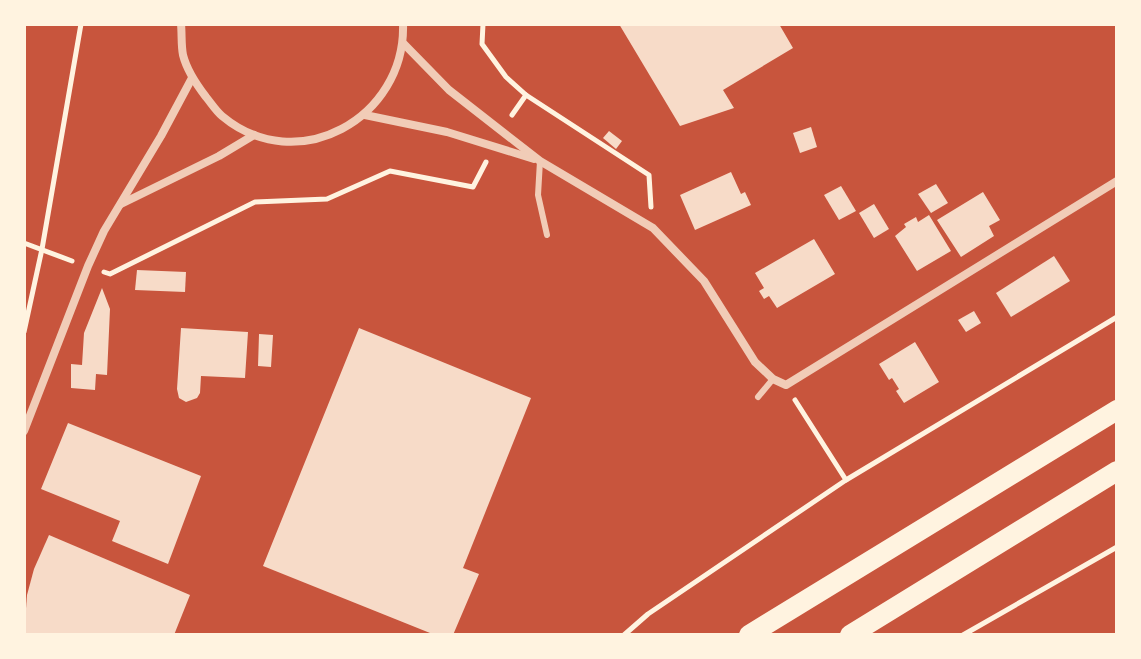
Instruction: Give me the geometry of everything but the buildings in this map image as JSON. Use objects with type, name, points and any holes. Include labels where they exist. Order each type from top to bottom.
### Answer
[{"type":"main road","points":[[749,635],[1117,410]]},
{"type":"main road","points":[[850,635],[1117,471]]},
{"type":"street","points":[[181,24],[182,53],[192,78],[221,116],[254,135],[283,141],[312,140],[340,131],[365,115],[384,95],[397,71],[404,44],[403,24]]},
{"type":"street","points":[[404,44],[449,90],[540,161],[653,228],[704,281],[755,362],[773,379],[786,385],[1117,181]]},
{"type":"street","points":[[24,431],[88,266],[192,78]]},
{"type":"street","points":[[365,115],[447,132],[540,161]]},
{"type":"street","points":[[120,204],[219,156],[254,135]]},
{"type":"lane","points":[[540,161],[538,195],[547,235]]},
{"type":"lane","points":[[758,397],[773,379]]},
{"type":"path","points":[[24,332],[42,249],[81,24]]},
{"type":"path","points":[[483,24],[482,44],[506,77],[526,95],[649,175],[653,228]]},
{"type":"path","points":[[502,129],[526,95]]},
{"type":"path","points":[[24,243],[110,274],[255,202],[327,199],[390,171],[473,187],[493,147]]},
{"type":"path","points":[[24,299],[31,295]]},
{"type":"path","points":[[624,635],[648,614],[846,480],[1117,317]]},
{"type":"path","points":[[786,385],[846,480]]},
{"type":"path","points":[[963,635],[1117,547]]}]
